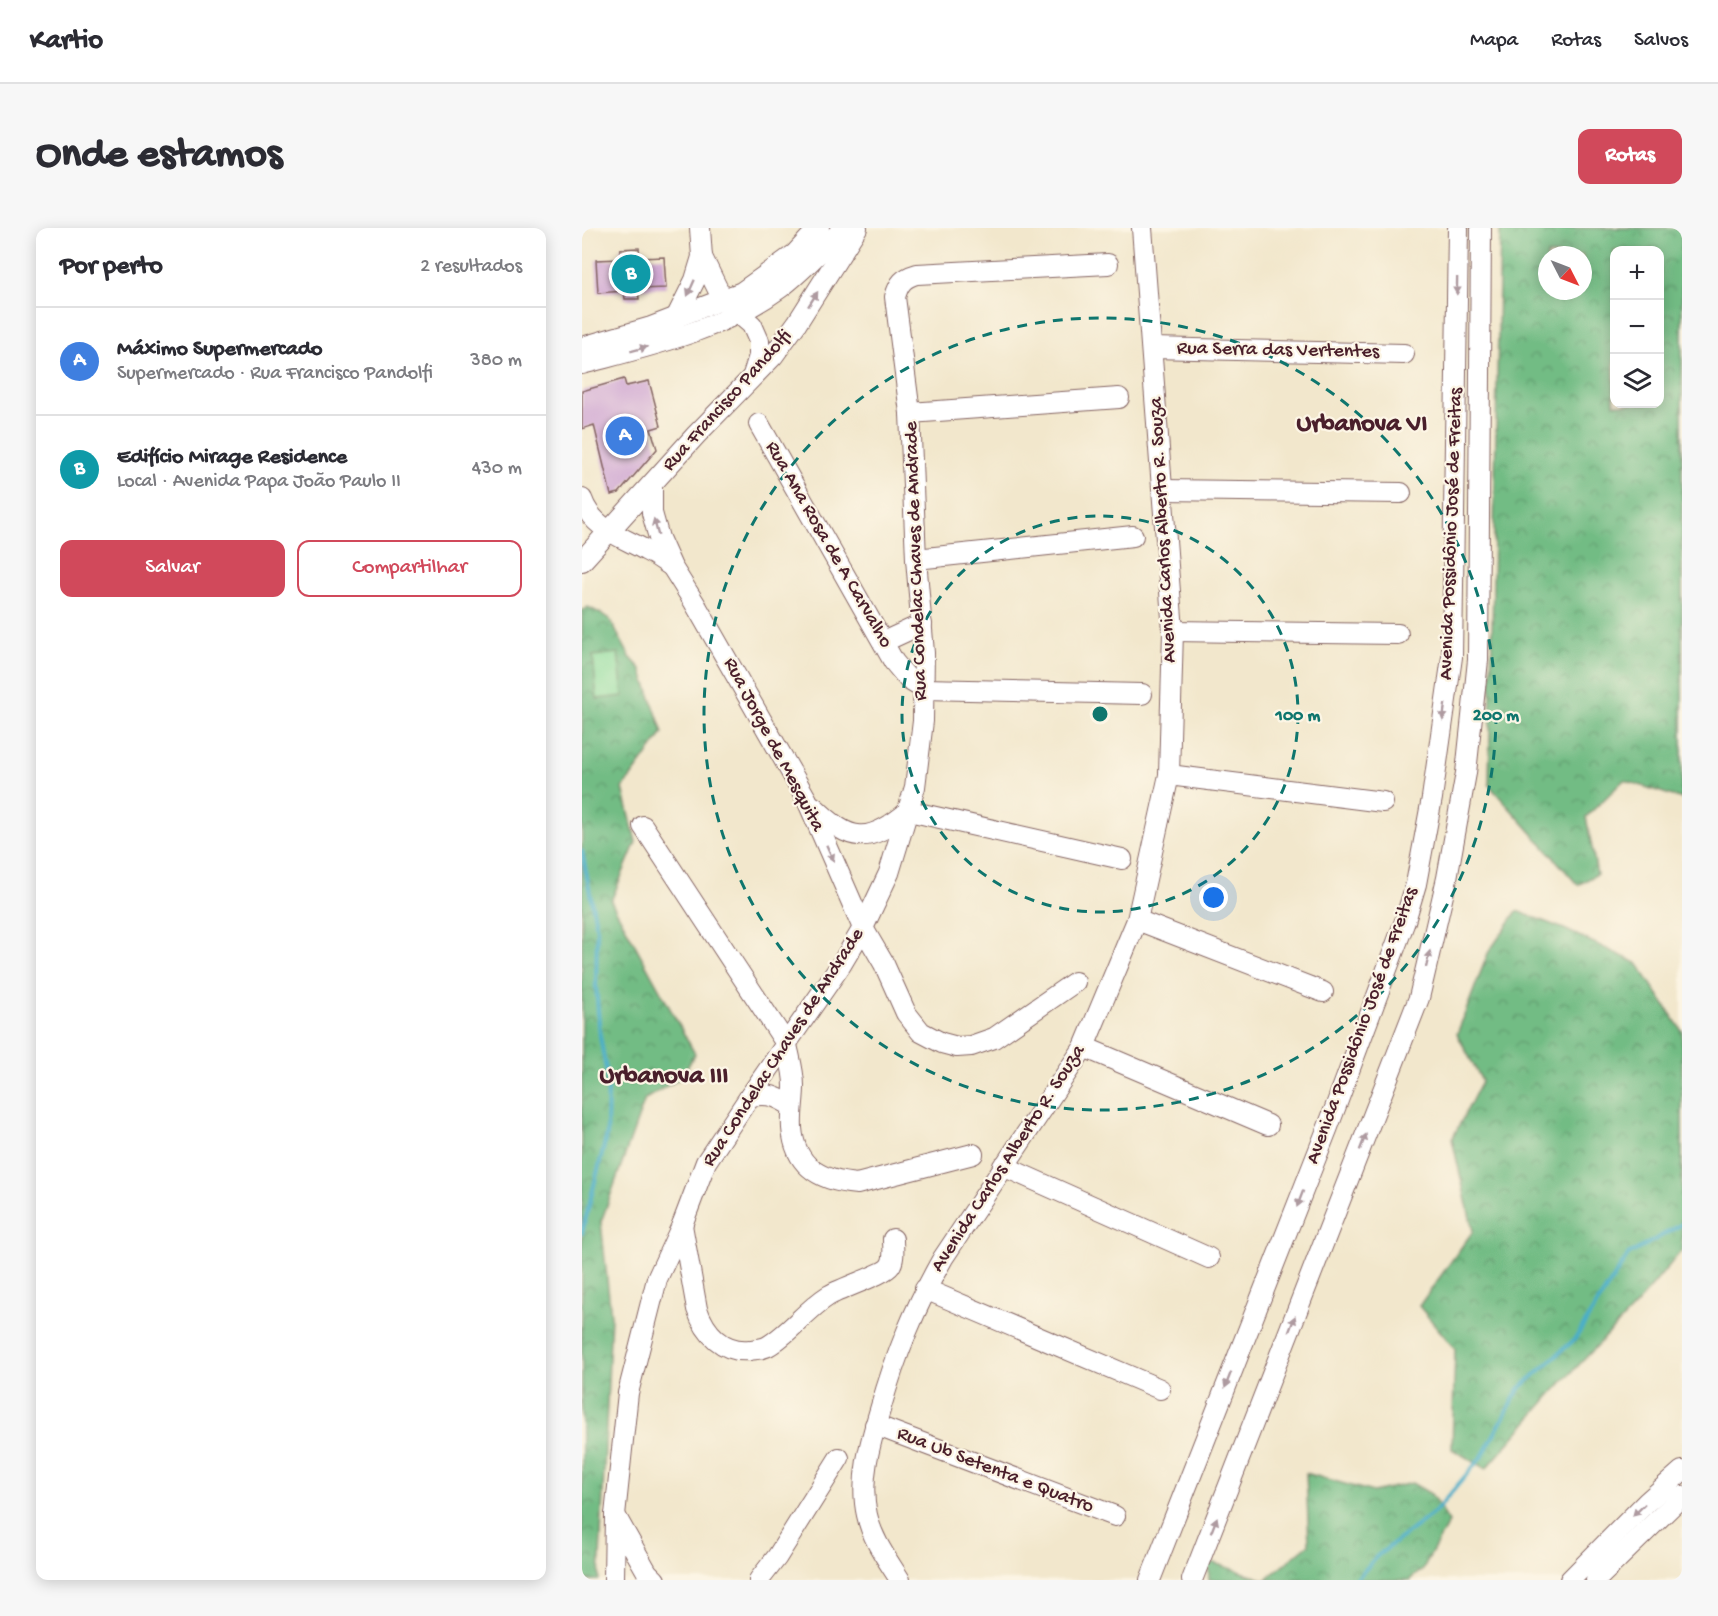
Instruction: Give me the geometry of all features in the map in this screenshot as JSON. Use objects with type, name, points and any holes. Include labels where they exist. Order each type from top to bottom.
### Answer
[{"type":"street","points":[[700,228],[702,257],[723,300],[752,325],[759,341],[759,356],[753,375]]},
{"type":"street","points":[[582,347],[676,318],[742,292],[786,260],[819,228]]},
{"type":"street","points":[[582,364],[668,342],[739,312],[780,288],[844,228]]},
{"type":"street","name":"Rua Francisco Pandolfi","points":[[582,561],[696,435],[773,356],[797,323],[857,228]]},
{"type":"street","name":"Avenida Carlos Alberto R. Souza","points":[[900,1580],[876,1540],[866,1513],[866,1471],[875,1425],[899,1349],[926,1289],[943,1258],[1084,1047],[1137,920],[1169,775],[1173,631],[1142,228]]},
{"type":"street","name":"Avenida Possidônio José de Freitas","points":[[1150,1580],[1344,1083],[1405,921],[1416,884],[1431,808],[1452,657],[1458,228]]},
{"type":"street","name":"Avenida Possidônio José de Freitas","points":[[1192,1580],[1419,998],[1447,878],[1466,773],[1478,660],[1481,228]]},
{"type":"street","points":[[676,318],[702,257]]},
{"type":"street","name":"Rua Condelac Chaves de Andrade","points":[[614,1580],[615,1515],[628,1393],[657,1279],[682,1225],[706,1162],[841,965],[863,928],[889,873],[909,811],[920,756],[924,689],[910,413],[895,297],[899,284],[906,278],[918,274],[1108,264]]},
{"type":"street","name":"Rua Serra das Vertentes","points":[[1152,348],[1404,354]]},
{"type":"street","points":[[910,413],[1119,398]]},
{"type":"street","name":"Rua Ana Rosa de A Carvalho","points":[[759,424],[894,662],[909,680],[924,689]]},
{"type":"street","name":"Rua Jorge de Mesquita","points":[[652,486],[652,513],[659,538],[672,567],[807,800],[863,928],[884,964],[906,1013],[921,1032],[942,1044],[957,1047],[971,1046],[994,1038],[1075,982]]},
{"type":"street","points":[[1163,490],[1401,493]]},
{"type":"street","points":[[582,502],[608,532]]},
{"type":"street","name":"Rua Jorge de Mesquita","points":[[608,532],[647,551],[672,567]]},
{"type":"street","points":[[916,560],[1132,536]]},
{"type":"street","points":[[883,642],[922,624]]},
{"type":"street","points":[[1173,631],[1398,634]]},
{"type":"street","points":[[924,689],[1142,693]]},
{"type":"street","points":[[1169,775],[1383,802]]},
{"type":"street","points":[[807,800],[828,821],[850,835],[864,836],[876,833],[909,811],[1122,859]]},
{"type":"street","points":[[643,826],[787,1045],[793,1073],[792,1128],[798,1153],[807,1165],[821,1176],[838,1182],[857,1184],[974,1154]]},
{"type":"street","points":[[1137,920],[1323,992]]},
{"type":"street","points":[[1084,1047],[1268,1125]]},
{"type":"street","points":[[750,1096],[765,1094],[775,1096],[792,1106]]},
{"type":"street","points":[[1003,1166],[1209,1258]]},
{"type":"street","points":[[682,1225],[701,1321],[716,1340],[725,1346],[746,1350],[767,1347],[827,1297],[854,1283],[883,1273],[890,1266],[893,1256],[892,1239]]},
{"type":"street","points":[[926,1289],[1160,1389]]},
{"type":"street","name":"Rua Ub Setenta e Quatro","points":[[875,1425],[1115,1516]]},
{"type":"street","points":[[759,1580],[777,1557],[839,1458]]},
{"type":"street","points":[[1570,1580],[1633,1516],[1682,1471]]},
{"type":"street","points":[[1596,1580],[1682,1496]]},
{"type":"street","points":[[615,1515],[651,1576]]},
{"type":"street","points":[[624,1580],[632,1575],[651,1576]]},
{"type":"green space","points":[[1500,228],[1682,228],[1682,799],[1624,780],[1586,817],[1597,874],[1578,885],[1489,785]]},
{"type":"green space","points":[[588,607],[609,618],[630,657],[641,669],[663,733],[623,788],[636,842],[611,901],[695,1054],[681,1078],[645,1099],[601,1222],[611,1316],[599,1580],[582,1580],[582,611]]},
{"type":"green space","points":[[618,653],[623,696],[597,699],[593,656]]},
{"type":"green space","points":[[1517,911],[1564,929],[1637,963],[1682,1031],[1682,1250],[1638,1303],[1556,1389],[1486,1469],[1452,1449],[1455,1349],[1419,1306],[1473,1231],[1452,1139],[1482,1081],[1457,1034],[1488,953]]},
{"type":"green space","points":[[1306,1473],[1373,1492],[1412,1483],[1431,1494],[1449,1522],[1422,1570],[1409,1580],[1265,1580],[1309,1544]]},
{"type":"green space","points":[[1208,1561],[1265,1580],[1209,1580]]},
{"type":"building","points":[[639,248],[640,258],[664,257],[666,288],[638,289],[639,299],[625,299],[624,291],[598,293],[596,260],[621,259],[620,249]]},
{"type":"building","points":[[624,379],[626,386],[649,381],[661,426],[651,429],[657,449],[619,493],[611,495],[594,425],[582,429],[582,391]]},
{"type":"waterway","points":[[582,851],[597,930],[596,986],[600,1036],[608,1081],[607,1134],[582,1233]]},
{"type":"waterway","points":[[1356,1580],[1377,1556],[1435,1512],[1483,1455],[1519,1389],[1575,1339],[1628,1255],[1682,1224]]},
{"type":"place","name":"Edifício Mirage Residence","points":[[631,274]]},
{"type":"place","name":"Máximo Supermercado","points":[[625,436]]},
{"type":"district","name":"Urbanova VI","points":[[1362,425]]},
{"type":"district","name":"Urbanova III","points":[[664,1077]]}]
